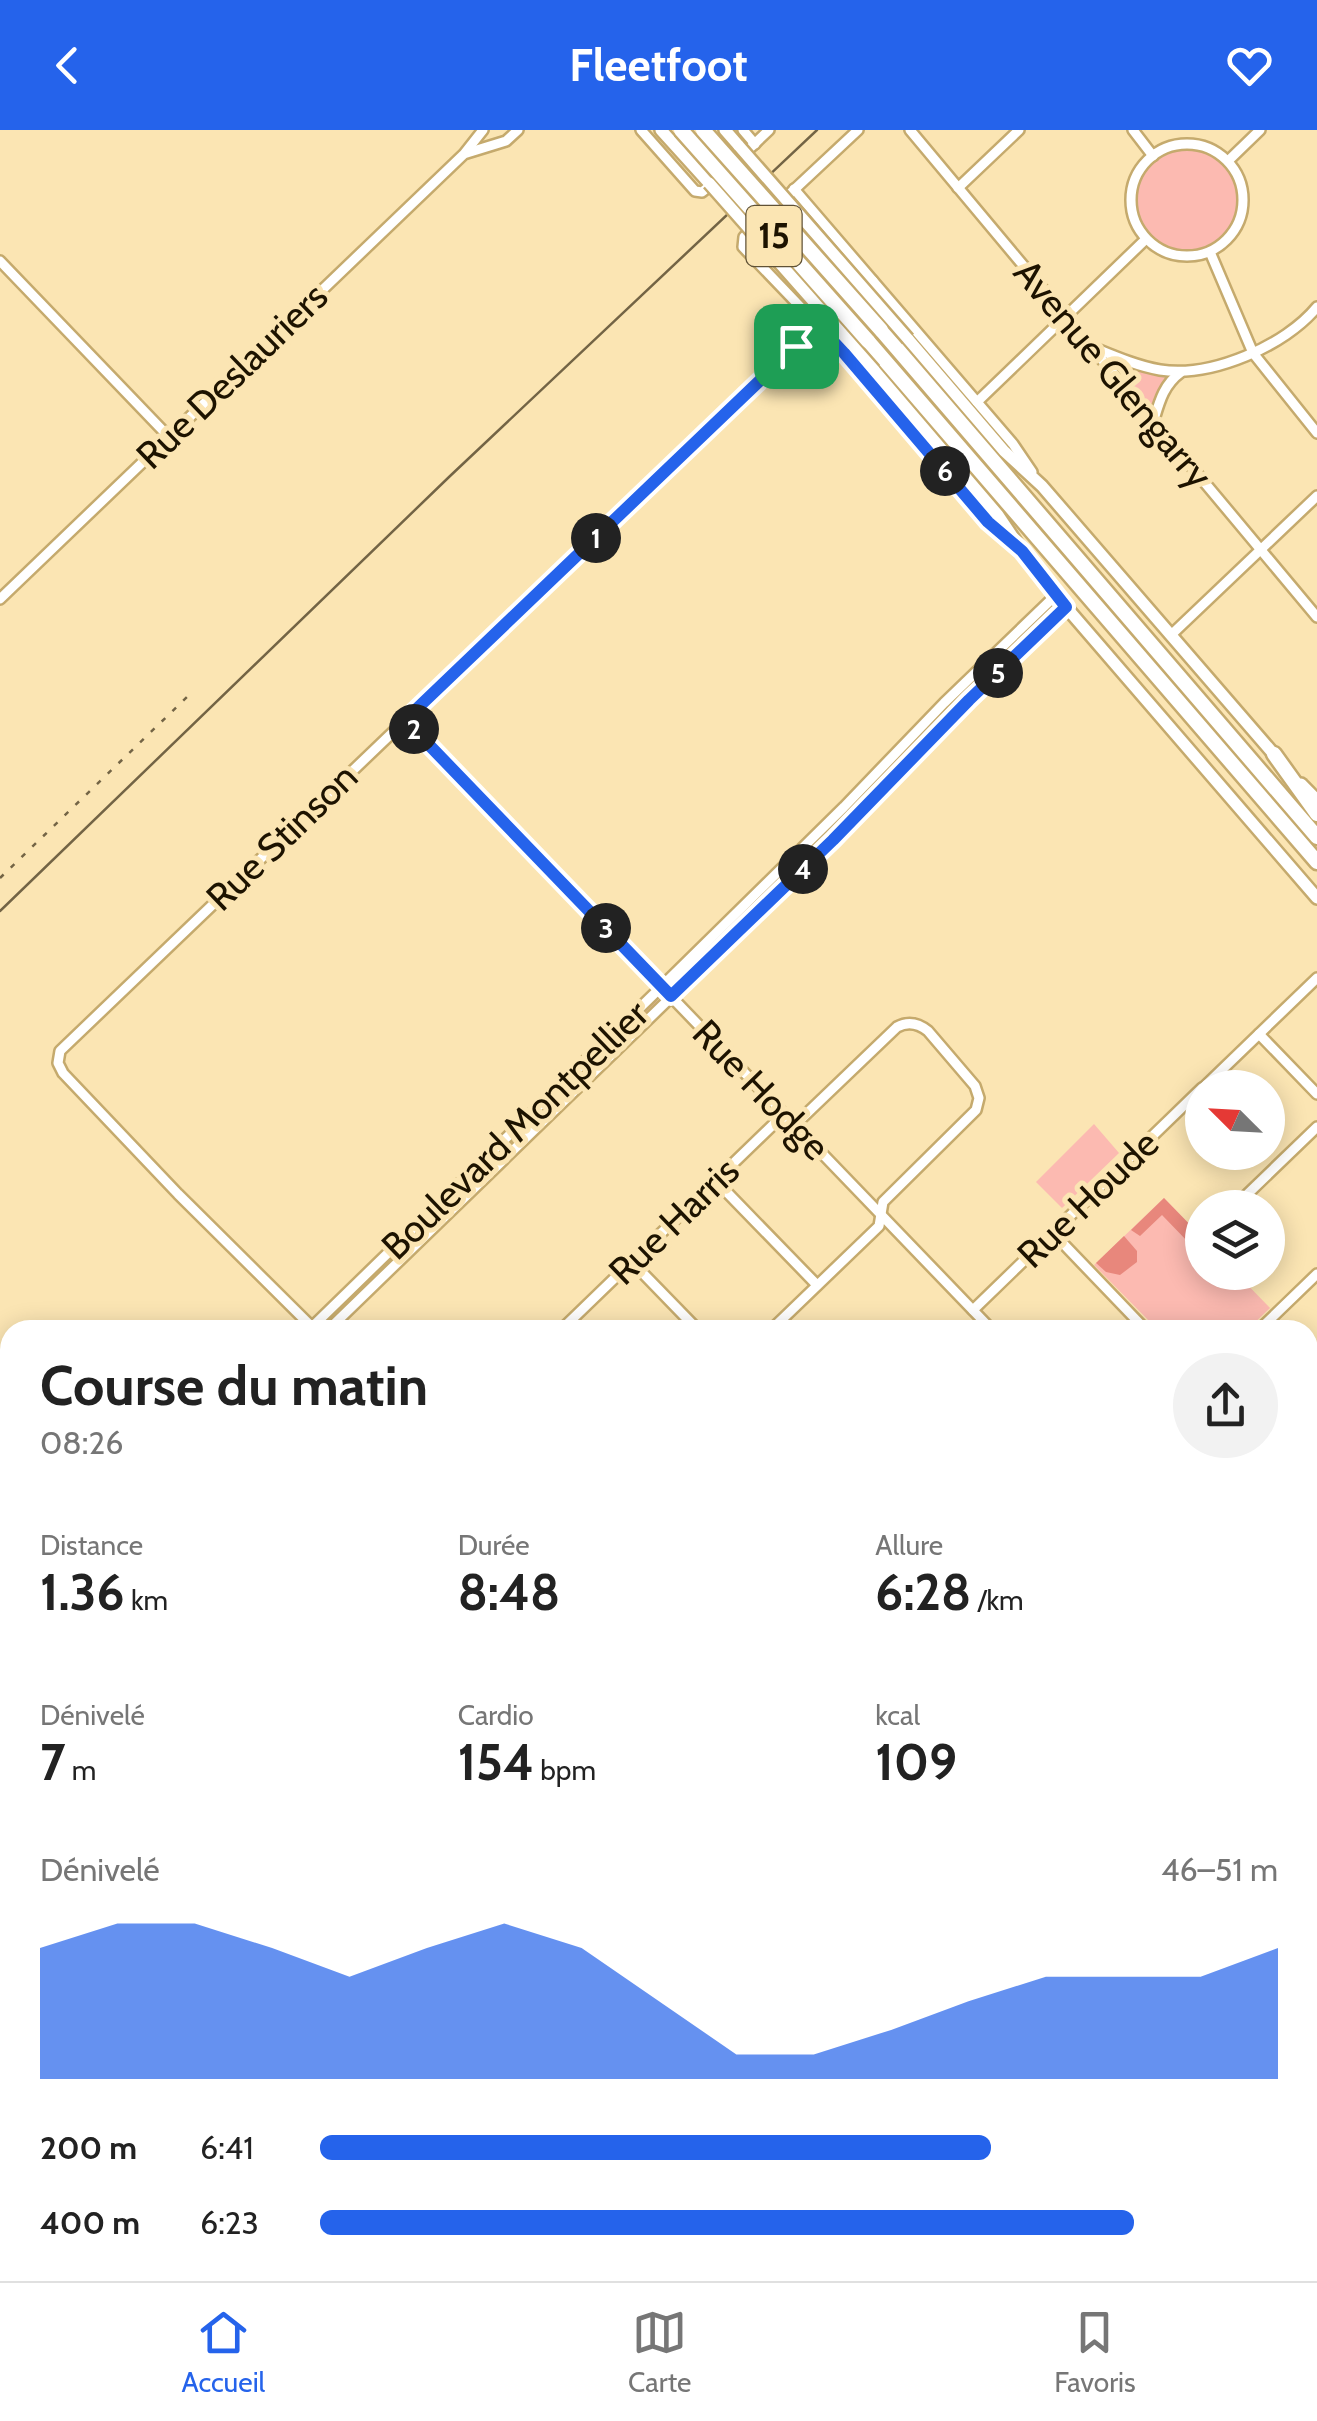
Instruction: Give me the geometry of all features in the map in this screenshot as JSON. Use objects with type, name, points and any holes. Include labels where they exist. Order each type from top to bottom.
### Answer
[{"type":"highway","name":"15","points":[[681,130],[1317,862]]},
{"type":"highway","name":"15","points":[[704,130],[882,330],[1317,837]]},
{"type":"highway","points":[[1274,754],[1317,814]]},
{"type":"main road","points":[[661,130],[998,514],[1066,607],[1317,898]]},
{"type":"main road","points":[[725,130],[1004,452],[1042,486],[1317,800]]},
{"type":"street","name":"Rue Deslauriers","points":[[0,599],[464,154],[483,130]]},
{"type":"street","name":"Rue Deslauriers","points":[[464,154],[506,142],[518,130]]},
{"type":"street","points":[[641,130],[699,193],[768,130]]},
{"type":"street","points":[[742,130],[755,144]]},
{"type":"street","points":[[858,130],[750,231],[742,244],[750,257],[844,353],[988,522],[1022,551]]},
{"type":"street","name":"Avenue Glengarry","points":[[910,130],[1317,617]]},
{"type":"street","points":[[958,188],[1018,130]]},
{"type":"street","points":[[1134,130],[1152,156]]},
{"type":"street","points":[[1228,161],[1260,130]]},
{"type":"street","points":[[1182,144],[1214,151],[1228,161],[1242,187],[1243,207],[1226,242],[1210,252],[1182,256],[1158,248],[1146,239],[1135,222],[1132,192],[1136,177],[1152,156],[1182,144]]},
{"type":"street","points":[[794,189],[1013,444],[1042,486]]},
{"type":"street","points":[[977,402],[1146,239]]},
{"type":"street","points":[[1210,252],[1254,353],[1317,432]]},
{"type":"street","points":[[0,261],[169,437]]},
{"type":"street","name":"Rue Stinson","points":[[306,1320],[63,1074],[58,1057],[67,1043],[818,325],[873,281]]},
{"type":"street","points":[[1087,344],[1157,370],[1181,372],[1254,353],[1288,334],[1317,307]]},
{"type":"street","points":[[1153,423],[1164,390],[1181,372]]},
{"type":"street","points":[[1171,635],[1317,496]]},
{"type":"street","name":"Boulevard Montpellier","points":[[322,1320],[1056,594]]},
{"type":"street","name":"Boulevard Montpellier","points":[[338,1320],[833,840],[1066,607]]},
{"type":"street","name":"Rue Hodge","points":[[405,720],[982,1320]]},
{"type":"street","name":"Rue Houde","points":[[1222,1070],[1317,978]]},
{"type":"street","name":"Rue Harris","points":[[571,1320],[777,1122],[802,1118],[897,1027],[913,1023],[928,1031],[975,1086],[978,1107],[884,1202],[881,1214]]},
{"type":"street","points":[[1260,1034],[1317,1094]]},
{"type":"street","name":"Rue Houde","points":[[973,1310],[1185,1105]]},
{"type":"street","points":[[1252,1190],[1317,1127]]},
{"type":"street","points":[[716,1180],[817,1286]]},
{"type":"street","points":[[781,1320],[879,1226],[881,1214]]},
{"type":"street","points":[[1053,1233],[1136,1320]]},
{"type":"street","points":[[632,1262],[688,1320]]},
{"type":"street","points":[[1269,1320],[1317,1274]]},
{"type":"shaded area","points":[[1187,144],[1208,148],[1227,160],[1239,179],[1243,200],[1239,221],[1227,240],[1208,252],[1187,256],[1166,252],[1147,240],[1135,221],[1131,200],[1135,179],[1147,160],[1166,148]]},
{"type":"shaded area","points":[[1087,345],[1122,359],[1181,372],[1172,379],[1153,423]]},
{"type":"shaded area","points":[[990,665],[994,669],[864,796],[865,792]]},
{"type":"shaded area","points":[[798,861],[800,866],[686,976],[681,976],[683,970]]},
{"type":"shaded area","points":[[655,999],[657,1005],[515,1142],[518,1131]]},
{"type":"shaded area","points":[[1094,1124],[1119,1153],[1062,1208],[1036,1182]]},
{"type":"shaded area","points":[[496,1161],[334,1320],[328,1320],[478,1170]]},
{"type":"shaded area","points":[[1164,1198],[1185,1220],[1185,1290],[1253,1290],[1270,1308],[1257,1320],[1148,1320],[1094,1265]]},
{"type":"shaded area","points":[[1164,1198],[1185,1220],[1185,1239],[1162,1215],[1140,1236],[1131,1230]]},
{"type":"shaded area","points":[[1124,1236],[1137,1251],[1137,1262],[1120,1275],[1106,1272],[1096,1263]]},
{"type":"tram line","points":[[0,911],[449,477],[817,130]]},
{"type":"railway","points":[[0,878],[187,697]]},
{"type":"route","points":[[818,325],[988,522],[1022,551],[1066,607],[671,996],[405,720],[796,346],[818,325]]}]
